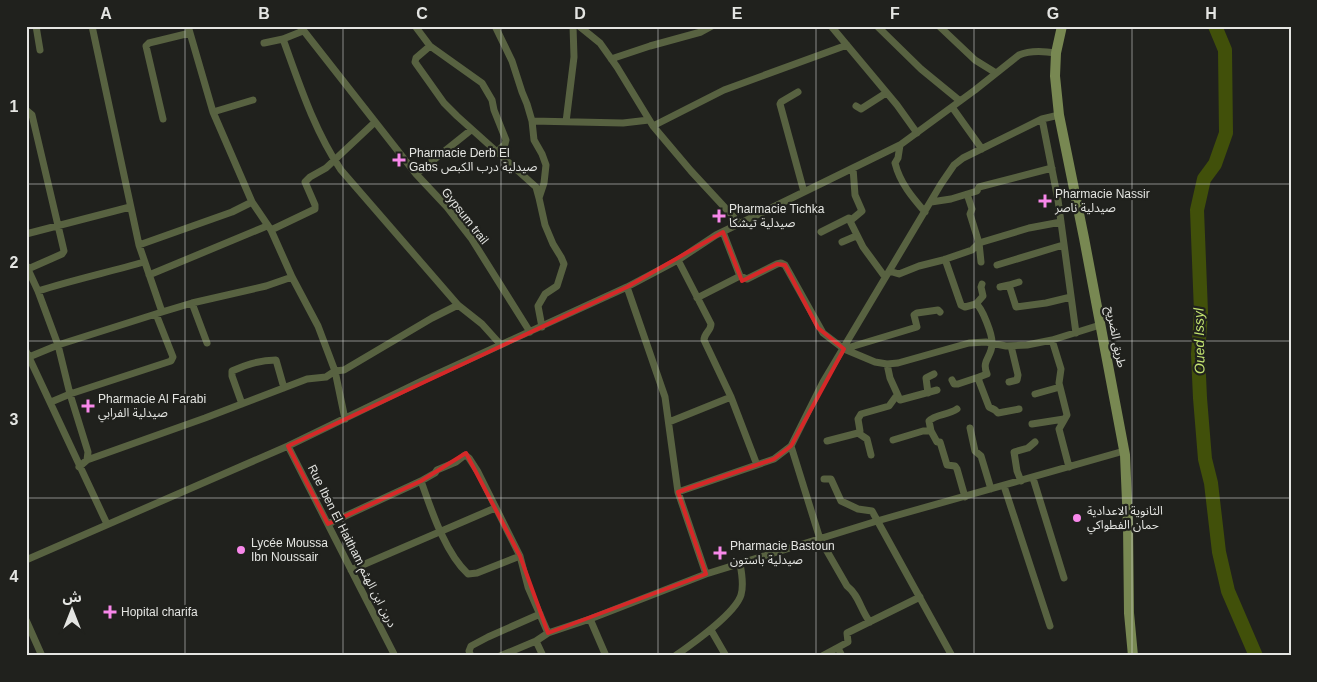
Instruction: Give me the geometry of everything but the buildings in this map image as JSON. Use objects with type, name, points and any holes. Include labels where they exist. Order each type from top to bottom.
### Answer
[{"type":"street","points":[[36,26],[40,50]]},
{"type":"street","points":[[51,402],[171,361],[173,357],[139,245],[92,26]]},
{"type":"street","points":[[415,26],[430,46],[474,77],[487,90],[506,140],[505,144],[497,152]]},
{"type":"street","points":[[495,26],[512,61],[528,104],[534,140],[546,165],[544,183],[539,198]]},
{"type":"street","points":[[566,122],[574,57],[574,26]]},
{"type":"street","points":[[579,26],[600,43],[618,67],[651,123],[691,171],[740,224]]},
{"type":"street","points":[[611,59],[701,32],[712,26]]},
{"type":"street","points":[[831,26],[897,105],[917,133]]},
{"type":"street","points":[[877,26],[889,40],[921,69],[960,100]]},
{"type":"street","points":[[939,26],[975,60],[996,73]]},
{"type":"street","name":"طريق الضريح","points":[[1062,26],[1056,53],[1055,76],[1059,115],[1124,451],[1128,525],[1129,613],[1133,656]]},
{"type":"street","points":[[264,43],[283,39],[302,29]]},
{"type":"street","name":"Gypsum trail","points":[[302,29],[416,174],[447,207],[471,238],[530,332]]},
{"type":"street","points":[[163,119],[146,46],[149,43],[189,30],[213,112],[252,202],[269,228],[318,326],[335,371],[344,419]]},
{"type":"street","points":[[283,39],[302,93],[341,170],[458,305],[482,324],[500,344]]},
{"type":"street","points":[[532,120],[651,123],[724,90],[847,44]]},
{"type":"street","points":[[430,46],[416,58],[415,62],[444,103],[471,130],[536,187],[545,225],[564,264],[557,286],[545,294],[538,306],[542,327]]},
{"type":"street","points":[[26,560],[288,446],[500,344],[542,327],[627,287],[678,260],[716,235],[900,145],[1023,53],[1044,51],[1056,53]]},
{"type":"street","points":[[798,92],[780,104],[804,192]]},
{"type":"street","points":[[856,106],[861,109],[886,93]]},
{"type":"street","points":[[213,112],[253,100]]},
{"type":"street","points":[[952,107],[982,149]]},
{"type":"street","points":[[26,110],[32,116],[64,253],[27,267],[58,345],[70,394],[88,452],[87,460]]},
{"type":"street","points":[[678,492],[774,459],[791,446],[823,382],[954,165],[963,158],[1042,119],[1059,115]]},
{"type":"street","points":[[1042,119],[1061,222],[1076,333]]},
{"type":"street","points":[[149,275],[315,209],[316,205],[305,182],[326,168],[375,122]]},
{"type":"street","points":[[416,174],[471,130]]},
{"type":"street","points":[[900,145],[898,158],[895,162],[897,170],[903,184],[925,212]]},
{"type":"street","points":[[822,232],[849,218],[852,219],[862,211],[855,195],[853,168]]},
{"type":"street","points":[[931,202],[951,199],[977,191],[980,187],[1004,179],[1052,168]]},
{"type":"street","points":[[968,194],[972,209],[970,214],[979,243],[981,262]]},
{"type":"street","points":[[139,245],[232,212],[252,202]]},
{"type":"street","points":[[26,234],[130,207]]},
{"type":"street","points":[[852,219],[850,221],[856,236],[887,274]]},
{"type":"street","points":[[887,274],[899,274],[972,250],[979,243],[1029,228],[1061,222]]},
{"type":"street","points":[[723,232],[740,276],[747,279],[777,264],[785,265],[818,328],[844,349],[875,362],[887,364],[903,362],[969,343],[1011,346],[1052,340],[1100,324]]},
{"type":"street","points":[[842,242],[856,236]]},
{"type":"street","points":[[997,265],[1063,245]]},
{"type":"street","points":[[945,259],[960,305],[965,307],[976,304],[983,296],[982,284]]},
{"type":"street","points":[[678,260],[711,324],[704,340],[731,397],[757,465]]},
{"type":"street","points":[[38,291],[76,279],[144,262]]},
{"type":"street","points":[[696,298],[740,276]]},
{"type":"street","points":[[108,524],[79,467],[28,354],[192,303],[266,286],[292,277]]},
{"type":"street","points":[[1000,287],[1019,282]]},
{"type":"street","points":[[1009,285],[1016,307],[1046,304],[1071,297]]},
{"type":"street","points":[[627,287],[665,397],[678,492],[706,574]]},
{"type":"street","points":[[192,303],[207,343]]},
{"type":"street","points":[[952,380],[954,384],[958,384],[987,374],[984,363],[993,344],[980,306],[976,304]]},
{"type":"street","points":[[79,467],[87,460],[307,379],[326,377],[335,371],[344,370],[432,318],[458,305]]},
{"type":"street","points":[[844,349],[918,327],[914,315],[917,313],[938,310],[940,312]]},
{"type":"street","points":[[1052,340],[1061,369],[1058,377],[1067,415],[1059,428],[1069,467]]},
{"type":"street","points":[[1009,382],[1017,380],[1018,376],[1011,346]]},
{"type":"street","points":[[242,404],[232,371],[252,364],[276,360],[284,388]]},
{"type":"street","points":[[887,364],[890,378],[900,400],[937,390]]},
{"type":"street","points":[[928,393],[926,378],[934,374]]},
{"type":"street","points":[[979,377],[990,409],[998,413],[1019,409]]},
{"type":"street","points":[[1035,394],[1060,387]]},
{"type":"street","points":[[858,432],[860,431],[858,419],[861,414],[889,406],[897,395]]},
{"type":"street","points":[[668,422],[731,397]]},
{"type":"street","points":[[957,409],[942,416],[932,418],[929,421],[931,431],[937,442],[940,442],[947,465],[955,466],[957,469],[965,497]]},
{"type":"street","points":[[1032,424],[1064,419]]},
{"type":"street","points":[[970,428],[975,451],[981,456],[991,490]]},
{"type":"street","points":[[893,440],[923,431],[931,431]]},
{"type":"street","points":[[827,441],[858,432]]},
{"type":"street","points":[[858,432],[867,439],[871,455]]},
{"type":"street","points":[[1021,481],[1014,452],[1028,448],[1034,442]]},
{"type":"street","name":"Rue Iben El Haitham دربن ابن الهثم","points":[[288,446],[395,656]]},
{"type":"street","points":[[791,446],[820,539],[847,586],[854,591],[865,617],[870,622]]},
{"type":"street","points":[[500,656],[548,633],[590,620],[706,574],[1124,451]]},
{"type":"street","points":[[328,524],[421,480],[466,455],[478,472],[520,556],[528,587],[548,633]]},
{"type":"street","points":[[1033,478],[1064,578]]},
{"type":"street","points":[[824,480],[831,479],[841,501],[858,509],[872,511],[952,656]]},
{"type":"street","points":[[421,480],[440,532],[462,569],[468,574],[477,573],[520,556]]},
{"type":"street","points":[[1004,486],[1050,626]]},
{"type":"street","points":[[351,570],[495,508]]},
{"type":"street","points":[[675,656],[710,630],[739,601],[743,584],[740,564]]},
{"type":"street","points":[[822,656],[848,642],[847,633],[920,597]]},
{"type":"street","points":[[471,656],[469,651],[471,646],[540,614]]},
{"type":"street","points":[[26,620],[42,656]]},
{"type":"street","points":[[590,620],[606,656]]},
{"type":"street","points":[[710,630],[726,656]]},
{"type":"street","points":[[536,640],[543,656]]},
{"type":"street","points":[[838,648],[842,656]]},
{"type":"highlighted area","points":[[723,232],[742,281],[777,264],[785,265],[818,328],[844,349],[791,446],[774,459],[678,492],[706,574],[548,633],[520,556],[466,453],[421,481],[328,524],[288,446],[627,287]]},
{"type":"waterway","name":"Oued Issyl","points":[[1215,26],[1225,50],[1226,133],[1215,164],[1204,179],[1197,210],[1201,312],[1198,354],[1200,398],[1205,459],[1211,483],[1219,552],[1228,591],[1256,656]]},
{"type":"place","name":"Pharmacie Derb El Gabs صيدلية درب الكبص","points":[[399,160]]},
{"type":"place","name":"Pharmacie Nassir صيدلية ناصر","points":[[1045,201]]},
{"type":"place","name":"Pharmacie Tichka صيدلية تيشكا","points":[[719,216]]},
{"type":"place","name":"Pharmacie Al Farabi صيدلية الفرابي","points":[[88,406]]},
{"type":"place","name":"الثانوية الاعدادية حمان الفطواكي","points":[[1077,518]]},
{"type":"place","name":"Lycée Moussa Ibn Noussair","points":[[241,550]]},
{"type":"place","name":"Pharmacie Bastoun صيدلية باستون","points":[[720,553]]},
{"type":"place","name":"Hopital charifa","points":[[110,612]]}]
